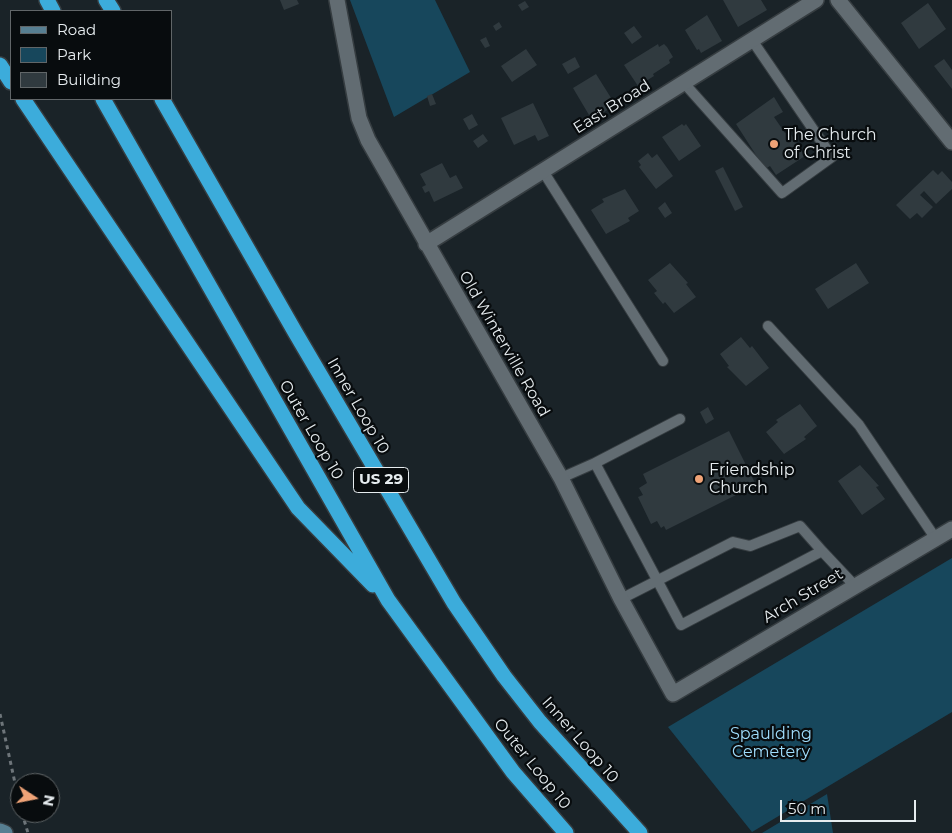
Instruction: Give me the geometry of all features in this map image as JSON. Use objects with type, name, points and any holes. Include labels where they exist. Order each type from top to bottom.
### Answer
[{"type":"highway","points":[[0,65],[10,80]]},
{"type":"highway","points":[[24,100],[298,508],[388,600]]},
{"type":"highway","name":"Outer Loop 10","points":[[104,100],[388,600],[513,772],[566,833]]},
{"type":"highway","name":"Inner Loop 10","points":[[163,100],[295,332],[454,603],[504,676],[540,722],[640,833]]},
{"type":"street","name":"Old Winterville Road","points":[[337,0],[359,118],[368,140],[561,478],[621,599],[673,694]]},
{"type":"street","name":"East Broad","points":[[426,244],[816,0]]},
{"type":"street","points":[[838,0],[952,142]]},
{"type":"street","name":"Arch Street","points":[[673,694],[952,529]]},
{"type":"street","points":[[0,831],[5,833]]},
{"type":"lane","points":[[684,83],[782,193],[832,157],[752,40]]},
{"type":"lane","points":[[543,171],[663,361]]},
{"type":"lane","points":[[768,326],[859,425],[936,539]]},
{"type":"lane","points":[[561,478],[595,463],[680,419]]},
{"type":"lane","points":[[595,463],[681,625],[822,552]]},
{"type":"lane","points":[[621,599],[733,542],[750,546],[800,526],[854,586]]},
{"type":"path","points":[[0,714],[13,773]]},
{"type":"green space","points":[[350,0],[435,0],[470,72],[394,117]]},
{"type":"green space","name":"Spaulding Cemetery","points":[[952,558],[952,712],[752,832],[668,727]]},
{"type":"green space","points":[[827,794],[833,833],[762,833]]},
{"type":"building","points":[[280,0],[297,0],[299,4],[284,10]]},
{"type":"building","points":[[723,0],[761,0],[767,10],[738,27]]},
{"type":"building","points":[[525,1],[529,7],[522,11],[518,5]]},
{"type":"building","points":[[928,3],[946,29],[919,49],[901,23]]},
{"type":"building","points":[[707,15],[722,41],[701,53],[699,49],[697,50],[685,30]]},
{"type":"building","points":[[499,22],[502,27],[496,31],[493,26]]},
{"type":"building","points":[[634,26],[642,37],[632,44],[624,33]]},
{"type":"building","points":[[486,37],[490,46],[485,48],[480,40]]},
{"type":"building","points":[[658,44],[659,47],[664,44],[673,57],[669,60],[670,63],[638,86],[624,65]]},
{"type":"building","points":[[526,49],[537,65],[512,82],[501,66]]},
{"type":"building","points":[[575,57],[580,67],[568,74],[562,64]]},
{"type":"building","points":[[944,59],[952,70],[952,89],[934,66]]},
{"type":"building","points":[[596,74],[613,101],[611,102],[614,106],[594,118],[592,114],[589,115],[573,88]]},
{"type":"building","points":[[432,94],[436,104],[430,106],[427,96]]},
{"type":"building","name":"The Church of Christ","points":[[774,97],[783,112],[774,117],[785,133],[789,131],[805,156],[776,175],[770,166],[765,169],[736,124]]},
{"type":"building","points":[[533,103],[549,136],[538,141],[535,135],[514,145],[501,118]]},
{"type":"building","points":[[472,114],[478,125],[469,130],[463,119]]},
{"type":"building","points":[[682,124],[684,126],[686,124],[701,146],[679,161],[662,137]]},
{"type":"building","points":[[483,134],[488,141],[478,148],[473,141]]},
{"type":"building","points":[[648,153],[652,158],[657,154],[673,176],[656,189],[639,167],[641,165],[638,161]]},
{"type":"building","points":[[442,163],[450,178],[456,175],[463,188],[434,202],[429,191],[425,193],[422,187],[426,185],[420,174]]},
{"type":"building","points":[[723,167],[743,207],[735,211],[715,171]]},
{"type":"building","points":[[933,170],[938,175],[942,171],[952,182],[952,189],[936,204],[924,191],[920,195],[933,207],[922,218],[917,213],[910,219],[896,205]]},
{"type":"building","points":[[625,189],[639,211],[628,218],[630,221],[606,234],[591,210],[604,202],[602,199]]},
{"type":"building","points":[[665,202],[672,213],[665,218],[658,208]]},
{"type":"building","points":[[670,263],[688,283],[686,284],[696,297],[674,313],[654,293],[657,291],[648,280]]},
{"type":"building","points":[[856,263],[869,283],[828,309],[815,289]]},
{"type":"building","points":[[741,337],[750,348],[752,346],[769,368],[746,386],[727,367],[729,366],[720,354]]},
{"type":"building","points":[[800,404],[817,426],[804,437],[806,439],[784,454],[766,432],[778,422],[776,420]]},
{"type":"building","points":[[708,407],[714,419],[706,424],[700,412]]},
{"type":"building","name":"Friendship Church","points":[[729,431],[756,485],[666,530],[664,526],[661,528],[657,521],[651,524],[638,497],[643,495],[639,488],[647,483],[643,474]]},
{"type":"building","points":[[860,465],[879,486],[876,487],[885,499],[862,515],[838,481]]},
{"type":"place","name":"The Church of Christ","points":[[774,144]]},
{"type":"place","name":"Friendship Church","points":[[699,479]]}]
